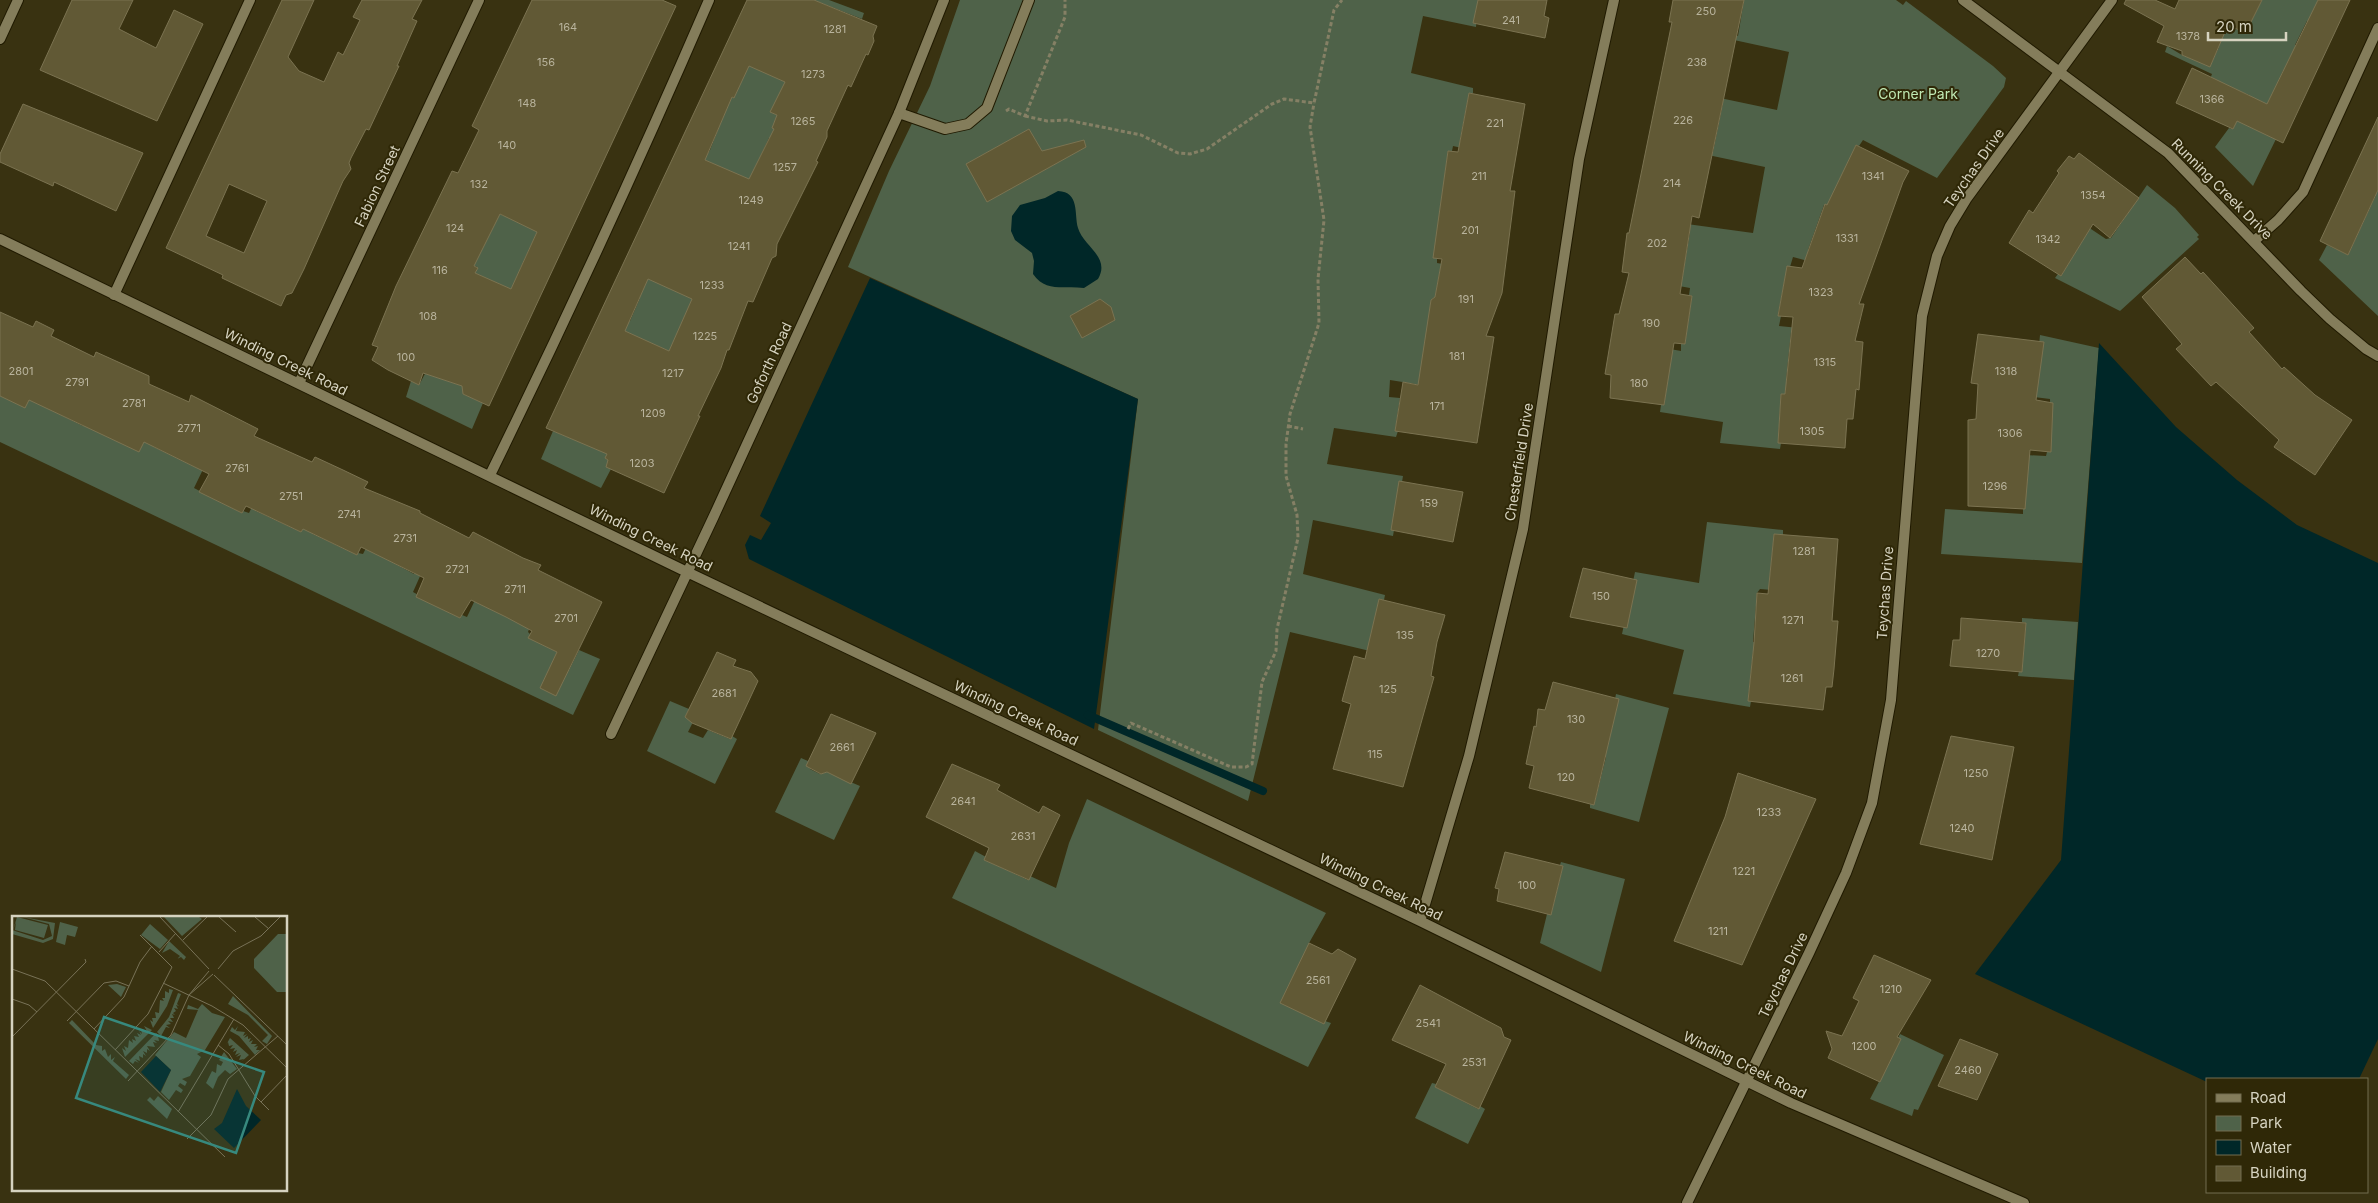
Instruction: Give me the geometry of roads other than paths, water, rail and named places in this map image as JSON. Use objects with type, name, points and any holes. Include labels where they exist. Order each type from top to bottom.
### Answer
[{"type":"street","points":[[0,39],[18,0]]},
{"type":"street","points":[[114,295],[250,0]]},
{"type":"street","name":"Fabion Street","points":[[299,383],[479,0]]},
{"type":"street","points":[[490,475],[558,335],[650,136],[709,0]]},
{"type":"street","name":"Goforth Road","points":[[611,734],[899,113],[944,0]]},
{"type":"street","points":[[899,113],[945,129],[968,124],[987,108],[1029,0]]},
{"type":"street","name":"Chesterfield Drive","points":[[1420,921],[1468,756],[1523,529],[1579,158],[1614,0]]},
{"type":"street","name":"Running Creek Drive","points":[[1963,0],[2168,152],[2330,319],[2366,349],[2378,356]]},
{"type":"street","name":"Teychas Drive","points":[[1687,1203],[1846,873],[1872,803],[1891,700],[1922,316],[1937,256],[1950,226],[1967,198],[2112,0]]},
{"type":"street","points":[[2254,241],[2278,220],[2303,192],[2378,28]]},
{"type":"street","name":"Winding Creek Road","points":[[0,239],[687,572],[1420,921],[1746,1082],[2024,1203]]},
{"type":"water","points":[[1058,191],[1065,192],[1073,199],[1078,228],[1099,258],[1101,264],[1098,279],[1084,288],[1050,286],[1038,280],[1033,274],[1034,261],[1032,253],[1015,240],[1011,231],[1012,216],[1020,205],[1045,198]]},
{"type":"water","points":[[870,278],[1138,399],[1094,729],[749,559],[745,545],[750,535],[761,540],[771,523],[760,516]]},
{"type":"water","points":[[2099,343],[2176,427],[2237,480],[2297,525],[2378,563],[2378,1039],[2359,1078],[2206,1078],[2206,1082],[1975,974],[2061,860]]},
{"type":"waterway","points":[[1088,715],[1263,791]]},
{"type":"park label","name":"Corner Park","points":[[1918,94]]}]
